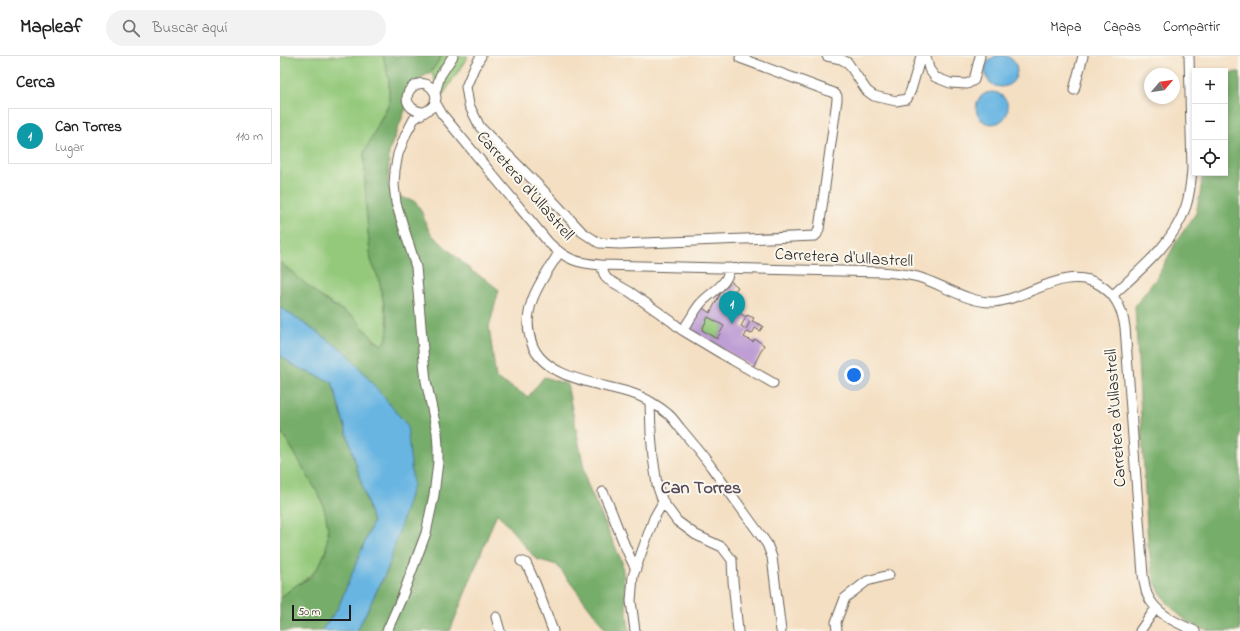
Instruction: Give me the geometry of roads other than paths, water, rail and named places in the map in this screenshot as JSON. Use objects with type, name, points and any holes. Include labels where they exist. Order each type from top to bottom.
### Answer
[{"type":"street","points":[[387,631],[402,597],[426,533],[434,495],[438,462],[437,432],[424,362],[416,267],[396,203],[394,185],[395,170],[398,154],[406,134],[414,119],[432,104],[440,76],[453,56]]},
{"type":"street","points":[[481,56],[466,87],[469,105],[480,127],[542,189],[582,232],[599,243],[620,244],[815,236],[819,229],[837,100],[836,96],[834,93],[739,57]]},
{"type":"street","points":[[827,56],[841,59],[848,64],[867,91],[874,96],[896,101],[907,99],[921,56]]},
{"type":"street","points":[[926,56],[929,69],[935,77],[950,83],[967,84],[974,80],[980,56]]},
{"type":"street","points":[[1074,90],[1083,56]]},
{"type":"street","points":[[1113,295],[1159,251],[1168,240],[1176,229],[1186,205],[1192,169],[1189,56]]},
{"type":"street","points":[[432,104],[420,112],[413,109],[408,103],[407,99],[409,91],[419,84],[427,84],[440,76]]},
{"type":"street","points":[[427,84],[430,86],[432,104]]},
{"type":"street","name":"Carretera d'Ullastrell","points":[[432,104],[559,253],[572,260],[602,265],[882,272],[918,277],[969,298],[994,302],[1009,299],[1056,281],[1080,278],[1088,279],[1106,288],[1113,295],[1123,314],[1125,328],[1143,575],[1148,594],[1156,608],[1174,622],[1195,631]]},
{"type":"street","points":[[413,109],[414,119]]},
{"type":"street","points":[[559,253],[534,296],[529,308],[529,336],[533,348],[540,359],[556,371],[574,378],[634,394],[650,403],[668,414],[697,447],[767,544],[772,557],[781,631]]},
{"type":"street","points":[[602,265],[607,279],[630,292],[682,330],[773,383]]},
{"type":"street","points":[[682,330],[688,324],[702,302],[723,283],[729,275],[730,268]]},
{"type":"street","points":[[650,403],[654,464],[657,485],[663,502],[677,521],[696,535],[722,547],[732,560],[738,631]]},
{"type":"street","points":[[603,492],[636,569]]},
{"type":"street","points":[[635,631],[631,602],[633,576],[654,518],[663,502]]},
{"type":"street","points":[[521,561],[526,563],[553,631]]},
{"type":"street","points":[[837,631],[836,622],[845,598],[867,581],[889,575]]},
{"type":"street","points":[[1140,631],[1156,608]]},
{"type":"street","points":[[496,617],[500,631]]},
{"type":"water","points":[[998,55],[1004,55],[1014,62],[1017,71],[1016,77],[1010,84],[1004,87],[998,87],[988,80],[985,74],[985,68],[992,58]]},
{"type":"water","points":[[989,92],[995,92],[1005,99],[1008,108],[1007,114],[1001,121],[995,124],[989,124],[979,117],[976,111],[976,105],[983,95]]},
{"type":"water","points":[[280,307],[347,353],[407,425],[413,485],[388,568],[357,631],[321,631],[338,608],[373,522],[332,382],[294,366],[280,355]]},
{"type":"place","name":"Can Torres","points":[[732,324]]},
{"type":"district","name":"Can Torres","points":[[701,489]]}]
